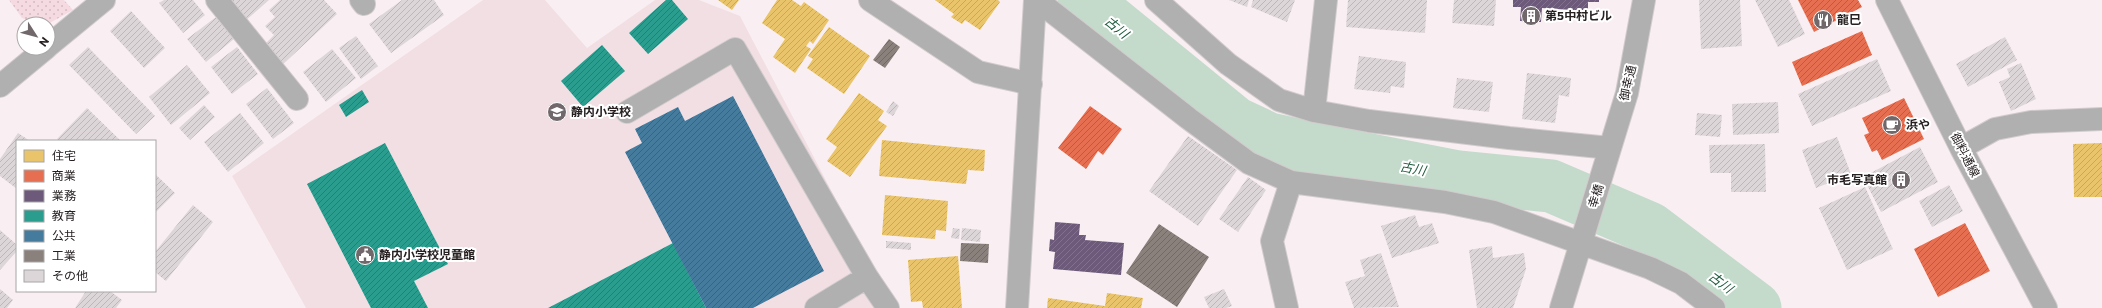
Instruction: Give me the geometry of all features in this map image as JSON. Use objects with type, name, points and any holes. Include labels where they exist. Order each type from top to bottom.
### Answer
[{"type":"street","points":[[56,39],[104,0]]},
{"type":"street","points":[[216,0],[297,99]]},
{"type":"street","points":[[870,0],[978,72],[1031,84]]},
{"type":"street","points":[[1016,308],[1036,0]]},
{"type":"street","points":[[1036,0],[1188,118],[1249,163],[1291,182],[1445,202],[1494,212],[1584,236],[1681,283],[1714,308]]},
{"type":"street","points":[[1156,0],[1228,64],[1279,100],[1314,111],[1369,121],[1509,138],[1608,156]]},
{"type":"street","points":[[1314,111],[1326,0]]},
{"type":"street","name":"御幸通","points":[[1608,156],[1627,93],[1644,0]]},
{"type":"street","name":"御料通線","points":[[1888,0],[1961,148],[2046,308]]},
{"type":"street","points":[[627,112],[735,49],[867,277],[888,308]]},
{"type":"street","points":[[0,86],[36,56]]},
{"type":"street","points":[[1961,148],[1995,129],[2031,122],[2102,119]]},
{"type":"street","name":"幸橋","points":[[1584,236],[1608,156]]},
{"type":"street","points":[[1287,308],[1272,241],[1291,182]]},
{"type":"street","points":[[1561,308],[1584,236]]},
{"type":"street","points":[[816,308],[867,277]]},
{"type":"shaded area","points":[[9,0],[64,0],[73,10],[56,20],[56,16],[21,16]]},
{"type":"shaded area","name":"静内小学校","points":[[483,0],[545,0],[587,48],[655,0],[699,0],[740,16],[888,299],[896,308],[306,308],[232,176]]},
{"type":"building: 住宅","points":[[718,0],[739,0],[732,10]]},
{"type":"building: 住宅","points":[[777,0],[792,0],[801,6],[804,2],[829,20],[813,44],[810,41],[806,46],[811,49],[795,73],[773,57],[785,39],[762,23]]},
{"type":"building: 住宅","points":[[935,0],[998,0],[1000,2],[980,30],[965,20],[962,24],[951,17],[954,14]]},
{"type":"building: 住宅","points":[[829,27],[870,56],[844,94],[807,68],[813,59],[808,56]]},
{"type":"building: 住宅","points":[[859,93],[884,111],[878,120],[887,126],[850,177],[827,161],[837,147],[826,139]]},
{"type":"building: 住宅","points":[[882,140],[985,150],[984,171],[968,170],[966,184],[879,176]]},
{"type":"building: 住宅","points":[[2102,143],[2102,197],[2074,197],[2073,144]]},
{"type":"building: 住宅","points":[[885,195],[948,201],[946,231],[936,230],[935,239],[882,235]]},
{"type":"building: 住宅","points":[[958,256],[962,308],[923,308],[922,301],[911,302],[908,260]]},
{"type":"building: 住宅","points":[[1107,293],[1143,298],[1141,308],[1047,308],[1048,298],[1105,306]]},
{"type":"building: 商業","name":"龍巳","points":[[1798,0],[1858,0],[1862,7],[1814,32]]},
{"type":"building: 商業","points":[[1862,31],[1872,55],[1802,86],[1792,62]]},
{"type":"building: 商業","name":"浜や","points":[[1904,98],[1924,139],[1882,160],[1877,150],[1872,152],[1864,135],[1869,133],[1862,118]]},
{"type":"building: 商業","points":[[1090,106],[1122,129],[1103,155],[1098,151],[1086,169],[1058,148]]},
{"type":"building: 商業","points":[[1965,223],[1990,271],[1938,297],[1914,249]]},
{"type":"building: 業務","name":"第5中村ビル","points":[[1513,0],[1599,0],[1599,2],[1588,2],[1588,11],[1542,8],[1541,22],[1520,21],[1521,7],[1513,7]]},
{"type":"building: 業務","points":[[1055,222],[1080,224],[1079,235],[1086,235],[1085,240],[1124,243],[1121,275],[1053,269],[1055,252],[1049,251],[1050,239],[1054,240]]},
{"type":"building: 教育","points":[[666,0],[672,0],[688,19],[648,54],[629,33]]},
{"type":"building: 教育","points":[[602,45],[625,71],[583,107],[561,81]]},
{"type":"building: 教育","points":[[362,90],[369,102],[346,117],[339,105]]},
{"type":"building: 教育","points":[[385,143],[448,264],[414,281],[428,308],[371,308],[307,184]]},
{"type":"building: 教育","points":[[673,243],[706,308],[548,308]]},
{"type":"building: 公共","points":[[733,96],[824,271],[753,308],[706,308],[625,152],[642,143],[635,129],[678,107],[685,121]]},
{"type":"building: 工業","points":[[889,39],[900,47],[885,68],[873,60]]},
{"type":"building: 工業","points":[[1159,224],[1209,257],[1177,307],[1126,273]]},
{"type":"building: 工業","points":[[961,243],[989,244],[988,263],[960,261]]},
{"type":"building: その他","points":[[164,0],[193,0],[205,15],[183,33],[159,3]]},
{"type":"building: その他","points":[[227,0],[269,0],[245,21]]},
{"type":"building: その他","points":[[280,0],[324,0],[337,14],[281,66],[263,46],[274,35],[265,26],[275,17],[269,10]]},
{"type":"building: その他","points":[[402,0],[434,0],[444,15],[391,53],[369,24]]},
{"type":"building: その他","points":[[1229,0],[1249,0],[1247,7]]},
{"type":"building: その他","points":[[1253,0],[1295,0],[1287,22],[1251,7]]},
{"type":"building: その他","points":[[1348,0],[1427,0],[1425,33],[1346,27]]},
{"type":"building: その他","points":[[1454,0],[1496,0],[1494,26],[1452,23]]},
{"type":"building: その他","points":[[1699,0],[1740,0],[1742,46],[1701,49]]},
{"type":"building: その他","points":[[1755,0],[1789,0],[1805,34],[1778,47]]},
{"type":"building: その他","points":[[131,11],[165,48],[144,68],[110,31]]},
{"type":"building: その他","points":[[216,17],[234,39],[206,62],[187,39]]},
{"type":"building: その他","points":[[356,36],[378,66],[361,79],[339,48]]},
{"type":"building: その他","points":[[2005,37],[2017,60],[1968,87],[1956,64]]},
{"type":"building: その他","points":[[88,47],[155,116],[136,134],[69,65]]},
{"type":"building: その他","points":[[237,47],[258,74],[232,94],[211,67]]},
{"type":"building: その他","points":[[332,49],[356,78],[326,102],[303,72]]},
{"type":"building: その他","points":[[1359,56],[1406,62],[1404,88],[1391,86],[1390,93],[1354,89]]},
{"type":"building: その他","points":[[1877,59],[1891,91],[1812,126],[1798,94]]},
{"type":"building: その他","points":[[2021,63],[2036,99],[2011,111],[1999,82],[2010,77],[2007,69]]},
{"type":"building: その他","points":[[187,65],[210,93],[171,125],[149,97]]},
{"type":"building: その他","points":[[1527,73],[1571,78],[1569,97],[1559,95],[1555,123],[1522,119]]},
{"type":"building: その他","points":[[1457,78],[1493,82],[1489,112],[1453,108]]},
{"type":"building: その他","points":[[267,88],[294,123],[273,139],[246,104]]},
{"type":"building: その他","points":[[893,101],[899,106],[893,116],[886,112]]},
{"type":"building: その他","points":[[1778,102],[1779,133],[1733,135],[1732,104]]},
{"type":"building: その他","points":[[204,105],[215,117],[190,140],[179,128]]},
{"type":"building: その他","points":[[87,108],[120,140],[58,140],[57,139]]},
{"type":"building: その他","points":[[240,113],[264,143],[228,172],[204,142]]},
{"type":"building: その他","points":[[1697,113],[1722,115],[1720,137],[1695,135]]},
{"type":"building: その他","points":[[18,133],[28,140],[16,140],[16,188],[0,176],[0,159]]},
{"type":"building: その他","points":[[1188,136],[1237,170],[1198,226],[1149,191]]},
{"type":"building: その他","points":[[1837,137],[1851,174],[1816,188],[1802,150]]},
{"type":"building: その他","points":[[1765,144],[1766,192],[1731,192],[1731,173],[1710,173],[1709,145]]},
{"type":"building: その他","name":"市毛写真館","points":[[1920,147],[1938,182],[1881,212],[1863,177]]},
{"type":"building: その他","points":[[156,175],[175,193],[156,212]]},
{"type":"building: その他","points":[[1248,177],[1266,190],[1238,232],[1219,219]]},
{"type":"building: その他","points":[[1949,185],[1963,211],[1932,227],[1919,201]]},
{"type":"building: その他","points":[[1865,187],[1893,249],[1847,270],[1819,208]]},
{"type":"building: その他","points":[[193,205],[213,222],[166,281],[156,273],[156,251]]},
{"type":"building: その他","points":[[1415,215],[1419,227],[1432,223],[1439,243],[1392,258],[1381,226]]},
{"type":"building: その他","points":[[953,228],[960,229],[959,239],[951,238]]},
{"type":"building: その他","points":[[962,228],[981,230],[980,242],[961,240]]},
{"type":"building: その他","points":[[0,230],[16,244],[16,252],[0,270]]},
{"type":"building: その他","points":[[886,241],[911,243],[911,250],[886,248]]},
{"type":"building: その他","points":[[1492,246],[1493,258],[1524,253],[1526,269],[1513,308],[1477,308],[1469,250]]},
{"type":"building: その他","points":[[1381,253],[1399,307],[1354,308],[1345,282],[1365,276],[1360,260]]},
{"type":"building: その他","points":[[0,289],[13,300],[7,308],[0,308]]},
{"type":"building: その他","points":[[1224,289],[1232,306],[1226,308],[1209,308],[1204,297]]},
{"type":"building: その他","points":[[85,292],[111,292],[122,300],[116,308],[75,308]]},
{"type":"waterway","name":"古川","points":[[1084,0],[1235,123],[1269,139],[1458,177],[1551,186],[1649,228],[1755,308]]},
{"type":"place","name":"第5中村ビル","points":[[1531,16]]},
{"type":"place","name":"龍巳","points":[[1823,20]]},
{"type":"place","name":"静内小学校","points":[[557,112]]},
{"type":"place","name":"浜や","points":[[1892,125]]},
{"type":"place","name":"市毛写真館","points":[[1901,180]]},
{"type":"place","name":"静内小学校児童館","points":[[365,255]]}]
